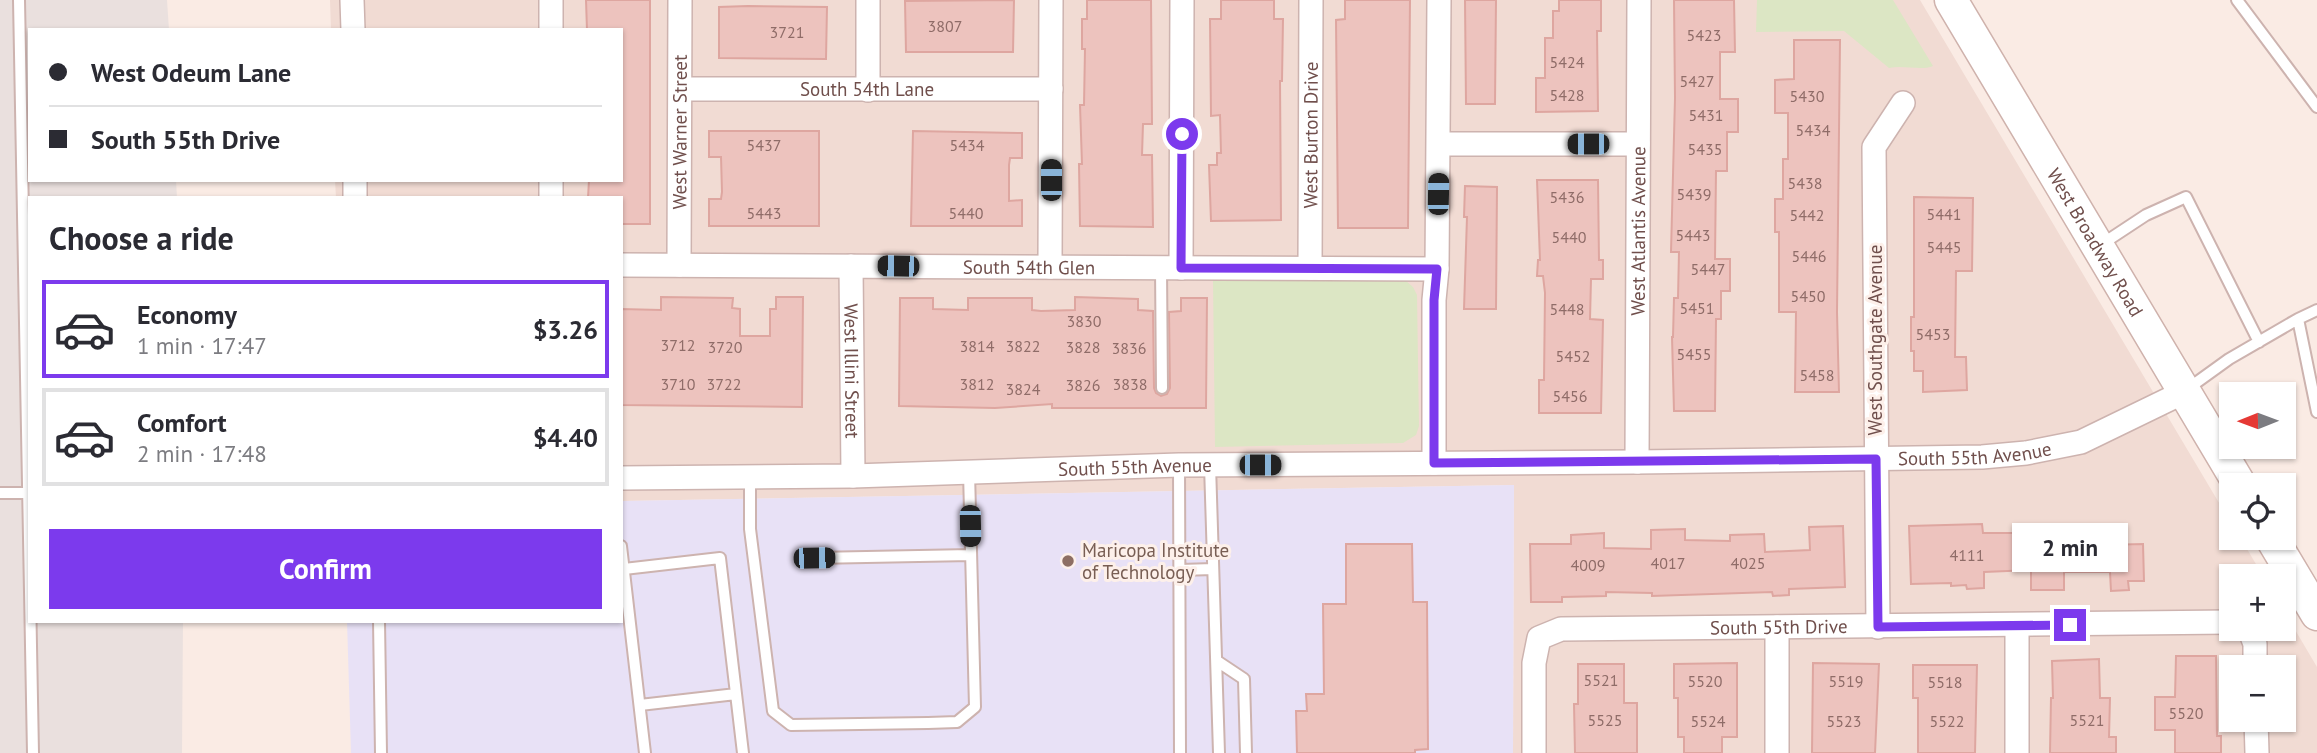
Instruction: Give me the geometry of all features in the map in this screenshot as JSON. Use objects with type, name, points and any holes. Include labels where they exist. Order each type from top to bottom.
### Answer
[{"type":"main road","name":"West Broadway Road","points":[[1951,0],[2233,473]]},
{"type":"main road","points":[[2279,550],[2317,614]]},
{"type":"street","points":[[352,0],[353,28]]},
{"type":"street","points":[[551,0],[551,28]]},
{"type":"street","name":"West Warner Street","points":[[679,265],[680,0]]},
{"type":"street","points":[[868,0],[868,90]]},
{"type":"street","points":[[1050,267],[1051,0]]},
{"type":"street","points":[[1171,268],[1182,0]]},
{"type":"street","name":"West Burton Drive","points":[[1310,268],[1311,0]]},
{"type":"street","points":[[1434,463],[1439,0]]},
{"type":"street","name":"West Atlantis Avenue","points":[[1637,462],[1639,0]]},
{"type":"street","name":"South 54th Lane","points":[[681,89],[1051,89]]},
{"type":"street","name":"West Southgate Avenue","points":[[1878,627],[1874,147],[1903,103]]},
{"type":"street","points":[[1439,144],[1638,144]]},
{"type":"street","name":"South 54th Glen","points":[[623,265],[1437,269]]},
{"type":"street","name":"West Illini Street","points":[[851,265],[853,476]]},
{"type":"street","name":"South 55th Avenue","points":[[623,478],[853,476],[1210,465],[1982,457],[2060,448],[2105,431],[2184,392]]},
{"type":"street","name":"South 55th Drive","points":[[1534,753],[1534,663],[1539,639],[1561,629],[2219,622]]},
{"type":"street","points":[[2017,626],[2017,753]]},
{"type":"street","points":[[1777,627],[1777,753]]},
{"type":"street","points":[[2256,732],[2257,753]]},
{"type":"lane","points":[[19,0],[28,536]]},
{"type":"lane","points":[[2237,0],[2317,107]]},
{"type":"lane","points":[[2098,247],[2146,215],[2186,197],[2259,342]]},
{"type":"lane","points":[[1162,388],[1171,268]]},
{"type":"lane","points":[[2184,392],[2229,359],[2317,310]]},
{"type":"lane","points":[[2298,319],[2317,412]]},
{"type":"lane","points":[[1210,465],[1219,753]]},
{"type":"lane","points":[[1179,466],[1180,753]]},
{"type":"lane","points":[[750,477],[750,529],[773,710],[791,725],[957,722],[975,707],[969,472]]},
{"type":"lane","points":[[0,494],[27,493]]},
{"type":"lane","points":[[814,558],[971,555]]},
{"type":"lane","points":[[624,569],[720,558],[743,753]]},
{"type":"lane","points":[[623,561],[646,753]]},
{"type":"lane","points":[[1180,570],[1213,569]]},
{"type":"lane","points":[[30,623],[33,753]]},
{"type":"lane","points":[[379,623],[381,753]]},
{"type":"lane","points":[[1217,661],[1244,679],[1246,753]]},
{"type":"lane","points":[[640,705],[736,694]]},
{"type":"shaded area","points":[[0,0],[167,0],[169,28],[28,28],[28,182],[176,182],[177,196],[28,196],[28,623],[183,623],[182,753],[0,753]]},
{"type":"shaded area","points":[[330,0],[1920,0],[2219,503],[2219,550],[2248,550],[2256,564],[2219,564],[2219,641],[2296,641],[2296,631],[2317,667],[2317,753],[1513,753],[1514,485],[623,501],[623,196],[336,196],[335,182],[623,182],[623,28],[331,28]]},
{"type":"shaded area","name":"Maricopa Institute of Technology","points":[[1514,485],[1513,753],[351,753],[347,623],[623,623],[623,501]]},
{"type":"green space","points":[[1757,0],[1893,0],[1933,66],[1889,68],[1844,31],[1756,32]]},
{"type":"green space","points":[[1213,280],[1405,280],[1417,295],[1419,426],[1416,435],[1403,443],[1215,447]]},
{"type":"building","points":[[586,0],[650,0],[650,224],[623,224],[623,196],[588,196],[589,182],[623,182],[623,28],[587,28]]},
{"type":"building","points":[[1014,0],[1013,52],[906,52],[905,1]]},
{"type":"building","points":[[1087,0],[1151,0],[1152,124],[1143,124],[1142,155],[1152,155],[1153,227],[1080,226],[1080,105],[1084,105],[1085,49],[1082,49],[1082,19],[1087,19]]},
{"type":"building","points":[[1221,0],[1274,0],[1274,19],[1283,19],[1280,81],[1281,220],[1211,221],[1209,165],[1217,165],[1217,153],[1221,153],[1220,115],[1211,116],[1210,19],[1221,19]]},
{"type":"building","points":[[1345,0],[1410,0],[1408,228],[1338,228],[1336,20],[1345,19]]},
{"type":"building","points":[[1465,0],[1496,0],[1495,104],[1466,104]]},
{"type":"building","points":[[1559,0],[1601,0],[1601,31],[1597,31],[1598,111],[1536,112],[1536,78],[1545,78],[1545,38],[1553,38],[1553,11],[1559,11]]},
{"type":"building","points":[[1674,0],[1734,0],[1735,52],[1720,52],[1720,99],[1738,99],[1738,132],[1727,132],[1727,171],[1716,171],[1715,259],[1730,259],[1730,291],[1721,291],[1721,319],[1716,319],[1715,411],[1674,411],[1672,337],[1674,298],[1678,298],[1679,252],[1671,252],[1675,98]]},
{"type":"building","points":[[719,7],[827,7],[826,59],[719,58]]},
{"type":"building","points":[[1794,40],[1840,40],[1837,312],[1839,392],[1795,392],[1796,312],[1779,312],[1779,232],[1775,232],[1775,199],[1783,199],[1783,159],[1788,159],[1788,113],[1775,113],[1775,80],[1794,79]]},
{"type":"building","points":[[709,131],[819,131],[819,226],[709,226],[709,199],[721,199],[722,192],[721,157],[709,157]]},
{"type":"building","points":[[913,131],[1022,133],[1022,158],[1010,158],[1009,201],[1022,200],[1022,226],[911,226]]},
{"type":"building","points":[[1537,180],[1598,180],[1599,260],[1603,260],[1603,279],[1591,279],[1590,319],[1603,320],[1601,413],[1539,413],[1539,380],[1544,380],[1545,293],[1543,276],[1537,276],[1540,260]]},
{"type":"building","points":[[1465,186],[1497,187],[1496,309],[1464,309],[1467,217],[1464,217]]},
{"type":"building","points":[[1914,197],[1973,198],[1972,271],[1956,271],[1955,357],[1966,357],[1967,390],[1923,392],[1923,371],[1914,371],[1911,317],[1914,317]]},
{"type":"building","points":[[661,297],[733,298],[732,308],[740,309],[740,336],[770,336],[770,309],[776,309],[776,297],[803,297],[802,407],[623,405],[623,309],[661,310]]},
{"type":"building","points":[[1075,297],[1138,299],[1138,310],[1153,311],[1154,388],[1161,396],[1167,394],[1170,388],[1169,312],[1181,311],[1181,298],[1207,298],[1206,408],[1052,408],[1052,404],[995,408],[899,406],[900,298],[933,298],[933,309],[968,310],[968,298],[1032,298],[1032,310],[1041,311],[1075,310]]},
{"type":"building","points":[[1982,524],[1983,533],[2103,533],[2103,545],[2143,544],[2144,581],[2128,581],[2129,590],[2111,591],[2110,572],[2064,572],[2064,590],[2031,590],[2031,570],[1984,572],[1984,588],[1967,589],[1966,585],[1951,586],[1951,583],[1911,584],[1909,526]]},
{"type":"building","points":[[1843,526],[1845,587],[1789,589],[1789,595],[1773,596],[1772,592],[1652,596],[1652,593],[1606,592],[1606,596],[1562,597],[1562,602],[1531,602],[1530,544],[1571,544],[1571,535],[1604,533],[1604,548],[1651,549],[1651,530],[1685,529],[1685,540],[1730,541],[1730,535],[1764,534],[1765,552],[1810,550],[1809,527]]},
{"type":"building","points":[[1346,544],[1412,544],[1413,602],[1427,602],[1428,749],[1415,750],[1415,753],[1297,753],[1296,711],[1307,711],[1306,694],[1324,694],[1323,604],[1346,604]]},
{"type":"building","points":[[2176,656],[2216,656],[2217,736],[2221,736],[2221,753],[2175,753],[2175,730],[2155,730],[2155,697],[2175,697]]},
{"type":"building","points":[[2099,659],[2100,698],[2110,698],[2109,737],[2116,737],[2116,753],[2050,753],[2052,661]]},
{"type":"building","points":[[1737,663],[1737,737],[1722,737],[1722,753],[1684,753],[1684,737],[1678,737],[1678,698],[1674,698],[1674,664]]},
{"type":"building","points":[[1813,663],[1879,664],[1875,753],[1812,753]]},
{"type":"building","points":[[1578,664],[1624,664],[1624,703],[1637,703],[1637,753],[1575,753],[1574,704],[1578,704]]},
{"type":"building","points":[[1913,665],[1977,665],[1975,753],[1918,753],[1918,698],[1913,698]]},
{"type":"place","name":"Maricopa Institute of Technology","points":[[1068,561]]},
{"type":"route","points":[[1182,134],[1181,268],[1437,269],[1434,300],[1434,463],[1876,459],[1878,627],[2070,625]]}]
